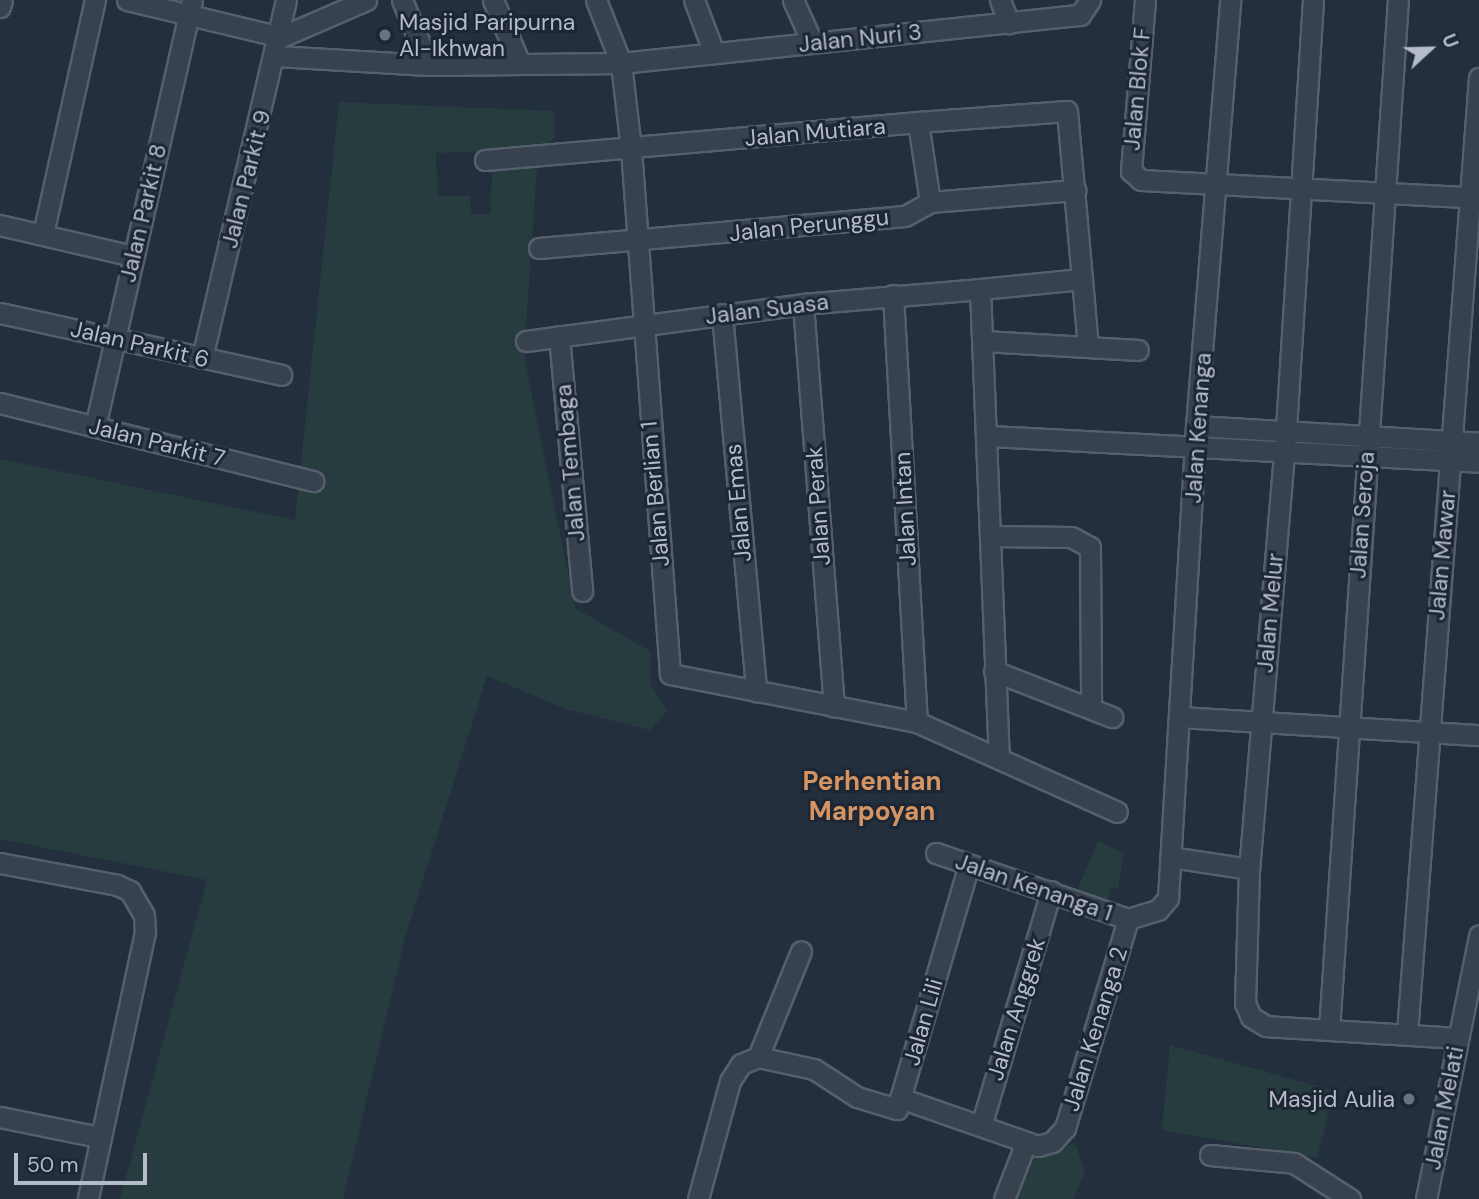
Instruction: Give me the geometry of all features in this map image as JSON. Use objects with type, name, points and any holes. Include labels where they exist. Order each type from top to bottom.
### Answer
[{"type":"street","points":[[0,7],[2,0]]},
{"type":"street","points":[[43,234],[95,0]]},
{"type":"street","name":"Jalan Nuri 3","points":[[127,0],[191,7],[279,46],[429,65],[621,63],[1080,15],[1090,0]]},
{"type":"street","name":"Jalan Parkit 9","points":[[202,358],[279,46],[286,0]]},
{"type":"street","points":[[279,46],[366,0]]},
{"type":"street","points":[[402,0],[429,65]]},
{"type":"street","points":[[493,0],[520,64]]},
{"type":"street","name":"Jalan Berlian 1","points":[[596,0],[621,63],[631,149],[642,326],[670,674],[917,722],[999,756],[1117,812]]},
{"type":"street","points":[[694,0],[714,53]]},
{"type":"street","points":[[793,0],[812,42]]},
{"type":"street","points":[[1000,0],[1009,23]]},
{"type":"street","name":"Jalan Blok F","points":[[1145,0],[1131,171],[1141,180],[1219,183]]},
{"type":"street","name":"Jalan Kenanga","points":[[1171,857],[1196,435],[1219,183],[1230,0]]},
{"type":"street","name":"Jalan Melur","points":[[1313,0],[1286,430],[1249,869],[1245,1003],[1251,1017],[1266,1026],[1457,1038]]},
{"type":"street","name":"Jalan Seroja","points":[[1329,1030],[1347,727],[1387,194],[1398,0]]},
{"type":"street","name":"Jalan Parkit 8","points":[[95,427],[112,337],[191,7]]},
{"type":"street","name":"Jalan Mawar","points":[[1407,1033],[1428,732],[1473,197],[1479,78]]},
{"type":"street","points":[[918,122],[1067,111],[1088,347]]},
{"type":"street","name":"Jalan Mutiara","points":[[485,160],[529,158],[559,150],[631,149],[918,122],[930,202]]},
{"type":"street","points":[[1219,183],[1301,192],[1473,197]]},
{"type":"street","name":"Jalan Perunggu","points":[[539,248],[637,242],[905,216],[930,202],[1076,190]]},
{"type":"street","points":[[0,225],[133,256]]},
{"type":"street","name":"Jalan Suasa","points":[[642,326],[803,304],[1082,279]]},
{"type":"street","points":[[980,289],[990,436],[994,671],[999,756]]},
{"type":"street","name":"Jalan Intan","points":[[893,295],[917,722]]},
{"type":"street","name":"Jalan Perak","points":[[803,304],[834,707]]},
{"type":"street","name":"Jalan Parkit 6","points":[[0,313],[281,375]]},
{"type":"street","name":"Jalan Emas","points":[[722,314],[756,691]]},
{"type":"street","points":[[526,341],[642,326]]},
{"type":"street","name":"Jalan Tembaga","points":[[559,336],[582,591]]},
{"type":"street","points":[[984,341],[1138,350]]},
{"type":"street","name":"Jalan Parkit 7","points":[[0,403],[313,481]]},
{"type":"street","points":[[990,436],[1196,435],[1286,430],[1367,437],[1451,451],[1479,461]]},
{"type":"street","points":[[1196,435],[1284,452],[1367,458],[1451,451],[1479,443]]},
{"type":"street","points":[[992,536],[1071,537],[1090,547],[1091,705]]},
{"type":"street","points":[[994,671],[1091,705],[1112,717]]},
{"type":"street","points":[[1181,717],[1479,736]]},
{"type":"street","name":"Jalan Kenanga 1","points":[[936,853],[1128,919],[1158,910],[1168,898],[1171,857]]},
{"type":"street","points":[[1171,857],[1249,869]]},
{"type":"street","points":[[0,863],[117,885],[130,891],[144,915],[145,932],[99,1137],[88,1199]]},
{"type":"street","name":"Jalan Lili","points":[[900,1098],[969,865]]},
{"type":"street","name":"Jalan Anggrek","points":[[981,1126],[1051,891]]},
{"type":"street","name":"Jalan Kenanga 2","points":[[981,1126],[1038,1146],[1052,1142],[1065,1128],[1128,919]]},
{"type":"street","name":"Jalan Melati","points":[[1426,1199],[1479,935]]},
{"type":"street","points":[[758,1057],[801,951]]},
{"type":"street","points":[[698,1199],[730,1080],[741,1063],[758,1057],[814,1069],[857,1097],[897,1109],[900,1098],[981,1126]]},
{"type":"street","points":[[0,1117],[99,1137]]},
{"type":"street","points":[[1004,1199],[1026,1142]]},
{"type":"street","points":[[1210,1155],[1294,1163],[1350,1199]]},
{"type":"green space","points":[[339,102],[554,111],[555,138],[537,150],[436,153],[438,196],[470,196],[471,214],[490,214],[492,170],[537,167],[524,355],[575,608],[650,651],[651,685],[667,711],[650,730],[566,709],[487,676],[406,934],[343,1199],[120,1199],[207,880],[0,839],[0,459],[295,520]]},
{"type":"green space","points":[[1098,841],[1124,853],[1118,888],[1110,888],[1105,911],[1074,898]]},
{"type":"green space","points":[[1170,1045],[1334,1091],[1317,1158],[1162,1130]]},
{"type":"green space","points":[[1075,1143],[1085,1171],[1074,1199],[1021,1199],[1015,1194],[1022,1169],[1036,1155]]},
{"type":"place","name":"Masjid Paripurna Al-Ikhwan","points":[[385,35]]},
{"type":"place","name":"Masjid Aulia","points":[[1409,1099]]},
{"type":"district","name":"Perhentian Marpoyan","points":[[872,797]]}]
